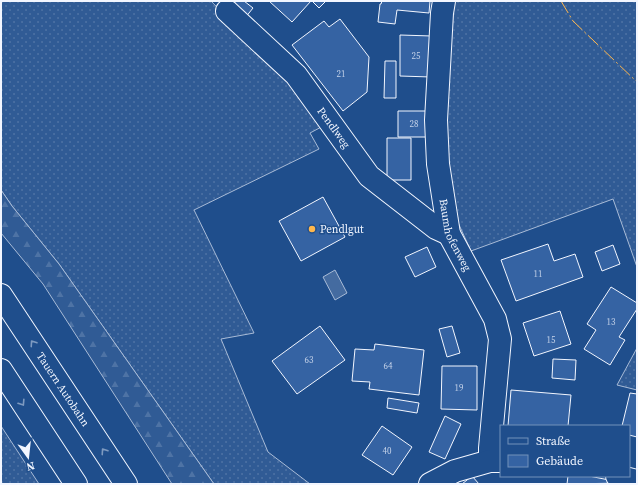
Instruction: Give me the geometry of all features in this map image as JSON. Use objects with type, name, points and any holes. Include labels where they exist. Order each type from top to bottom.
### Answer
[{"type":"main road","name":"Baumhofenweg","points":[[444,1],[436,120],[438,164],[449,234],[495,319],[500,339],[490,448],[496,461]]},
{"type":"main road","name":"Pendlweg","points":[[227,11],[296,75],[369,176],[436,228],[449,234]]},
{"type":"main road","name":"Tauern Autobahn","points":[[1,295],[126,484]]},
{"type":"main road","points":[[1,370],[76,484]]},
{"type":"main road","points":[[430,484],[455,471],[496,461]]},
{"type":"main road","points":[[621,477],[637,481]]},
{"type":"green space","points":[[1,1],[211,1],[237,28],[294,79],[327,124],[310,133],[319,149],[194,210],[254,333],[221,339],[268,452],[310,484],[214,484],[59,264],[12,206],[1,190]]},
{"type":"green space","points":[[449,1],[637,1],[637,267],[613,199],[471,251],[455,216],[443,157]]},
{"type":"green space","points":[[1,190],[12,206],[59,264],[214,484],[172,484],[43,284],[1,233]]},
{"type":"green space","points":[[637,348],[637,390],[617,385]]},
{"type":"green space","points":[[1,426],[39,484],[1,484]]},
{"type":"shaded area","points":[[335,270],[347,293],[335,300],[323,277]]},
{"type":"building","points":[[236,1],[244,1],[253,8],[245,18],[231,7]]},
{"type":"building","points":[[269,1],[311,1],[292,22]]},
{"type":"building","points":[[312,1],[326,1],[319,8]]},
{"type":"building","points":[[382,1],[430,1],[429,13],[397,10],[395,24],[378,22],[380,4]]},
{"type":"building","points":[[340,19],[369,57],[367,92],[343,111],[292,45],[324,21],[329,27]]},
{"type":"building","points":[[400,35],[432,36],[431,77],[400,76]]},
{"type":"building","points":[[385,61],[396,61],[396,98],[384,98]]},
{"type":"building","points":[[398,111],[429,111],[429,137],[398,137]]},
{"type":"building","points":[[387,138],[411,138],[411,180],[387,180]]},
{"type":"building","name":"Pendlgut","points":[[323,197],[345,237],[301,261],[279,221]]},
{"type":"building","points":[[548,244],[554,261],[575,254],[583,277],[516,301],[501,260]]},
{"type":"building","points":[[613,245],[620,264],[602,271],[595,252]]},
{"type":"building","points":[[427,247],[436,267],[415,277],[405,257]]},
{"type":"building","points":[[611,287],[637,303],[637,309],[619,337],[625,340],[610,365],[584,349],[596,330],[587,324]]},
{"type":"building","points":[[560,311],[571,344],[534,356],[523,323]]},
{"type":"building","points":[[320,326],[345,360],[297,394],[272,361]]},
{"type":"building","points":[[452,326],[460,353],[447,357],[439,329]]},
{"type":"building","points":[[375,344],[424,350],[419,395],[369,389],[370,382],[352,381],[355,349],[374,350]]},
{"type":"building","points":[[553,359],[576,360],[575,380],[552,378]]},
{"type":"building","points":[[442,366],[477,366],[477,410],[441,409]]},
{"type":"building","points":[[511,390],[571,395],[568,425],[508,425]]},
{"type":"building","points":[[630,393],[637,394],[637,437],[630,435],[630,425],[622,425]]},
{"type":"building","points":[[388,398],[419,403],[417,413],[387,408]]},
{"type":"building","points":[[445,416],[461,424],[445,459],[429,452]]},
{"type":"building","points":[[382,426],[412,447],[393,475],[362,455]]},
{"type":"building","points":[[472,476],[479,484],[462,484]]},
{"type":"building","points":[[568,477],[594,477],[624,483],[567,484]]},
{"type":"power","points":[[561,1],[573,21],[637,82]]},
{"type":"place","name":"Pendlgut","points":[[312,229]]}]
